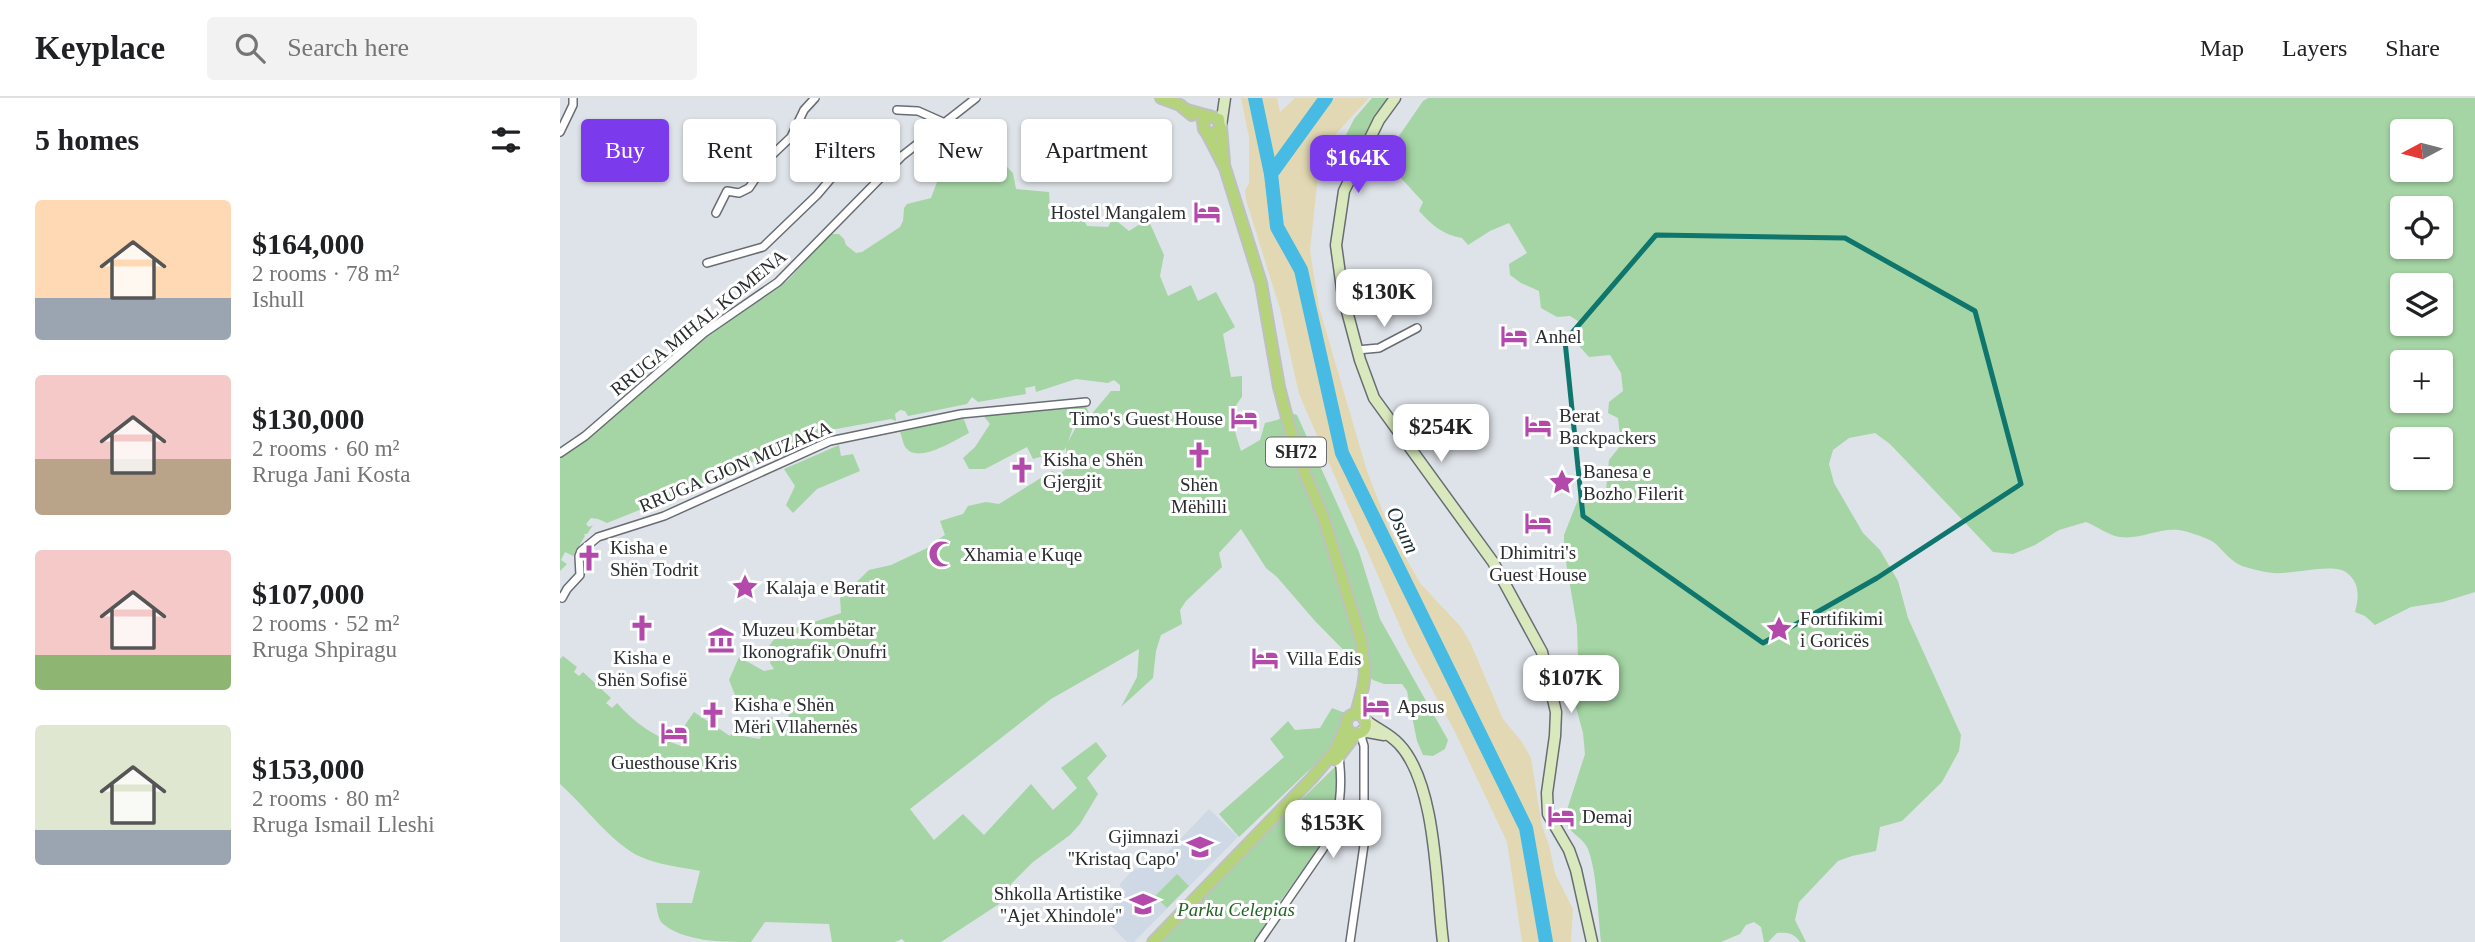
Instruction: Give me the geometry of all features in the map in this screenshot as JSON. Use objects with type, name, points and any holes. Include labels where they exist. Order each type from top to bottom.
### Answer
[{"type":"main road","name":"SH72","points":[[1161,98],[1187,110],[1210,116]]},
{"type":"main road","name":"SH72","points":[[1187,110],[1205,130],[1225,168],[1261,284],[1291,438],[1324,519],[1361,640],[1365,673],[1360,716],[1365,725],[1339,757],[1280,818],[1266,826]]},
{"type":"main road","points":[[1210,116],[1219,119],[1221,127],[1216,133],[1205,130],[1203,122],[1210,116]]},
{"type":"main road","name":"SH72","points":[[1221,127],[1225,168]]},
{"type":"main road","name":"SH72","points":[[1153,942],[1329,758],[1340,741],[1347,719],[1360,716]]},
{"type":"main road","points":[[1346,726],[1350,732],[1359,732]]},
{"type":"street","points":[[560,132],[571,111],[573,98]]},
{"type":"street","points":[[716,212],[727,191],[739,193],[750,187],[770,157],[791,137],[804,110],[816,98]]},
{"type":"street","name":"RRUGA MIHAL KOMENA","points":[[950,119],[976,98]]},
{"type":"street","points":[[1210,116],[1224,98]]},
{"type":"street","points":[[1221,127],[1224,98]]},
{"type":"street","points":[[1395,98],[1379,120],[1346,184],[1336,245],[1338,274],[1357,350],[1374,398],[1482,547],[1538,644],[1554,701],[1556,725],[1547,793],[1548,814],[1569,850],[1576,870],[1592,942]]},
{"type":"street","points":[[897,110],[918,111],[936,119]]},
{"type":"street","name":"RRUGA MIHAL KOMENA","points":[[560,453],[585,436],[704,333],[778,282],[914,147]]},
{"type":"street","points":[[707,263],[764,247],[812,201],[834,175],[902,156]]},
{"type":"street","points":[[1357,350],[1378,348],[1417,328]]},
{"type":"street","name":"RRUGA GJON MUZAKA","points":[[561,598],[580,575],[581,551],[598,537],[664,516],[830,441],[961,414],[1086,402]]},
{"type":"street","points":[[1360,716],[1392,737],[1411,759],[1421,779],[1429,822],[1443,942]]},
{"type":"street","points":[[1350,942],[1364,845],[1364,746],[1359,732],[1392,737]]},
{"type":"street","points":[[1259,942],[1324,849],[1332,832],[1341,781],[1339,757]]},
{"type":"highlighted area","points":[[1656,235],[1845,238],[1975,311],[2021,484],[1877,578],[1763,643],[1583,516],[1565,341]]},
{"type":"shaded area","points":[[1209,809],[1238,837],[1134,942],[1127,942],[1102,917],[1126,892],[1119,885],[1135,868],[1138,869],[1157,852],[1163,857]]},
{"type":"green space","points":[[1372,98],[1393,98],[1355,159],[1336,155],[1354,119]]},
{"type":"green space","points":[[1428,98],[2475,98],[2475,592],[2443,602],[2411,607],[2375,625],[2355,612],[2358,596],[2356,586],[2351,577],[2341,570],[2269,573],[2242,566],[2211,541],[2179,530],[2120,537],[2086,522],[2059,530],[2035,545],[2013,554],[1993,552],[1890,444],[1875,433],[1849,438],[1833,450],[1829,464],[1834,483],[1863,533],[1880,550],[1898,581],[1908,618],[1961,735],[1959,751],[1942,782],[1902,821],[1880,827],[1876,851],[1838,861],[1799,902],[1795,920],[1806,942],[1800,942],[1793,935],[1777,933],[1768,942],[1764,942],[1761,927],[1754,922],[1746,925],[1740,934],[1721,942],[1601,942],[1595,882],[1588,849],[1564,819],[1585,754],[1583,733],[1574,700],[1578,660],[1577,626],[1564,551],[1564,535],[1581,492],[1606,490],[1609,460],[1621,445],[1618,418],[1608,413],[1609,402],[1623,391],[1621,373],[1610,355],[1589,357],[1580,347],[1581,323],[1570,316],[1557,317],[1541,308],[1539,291],[1510,275],[1509,264],[1527,253],[1509,223],[1468,245],[1462,238],[1443,232],[1419,211],[1423,202],[1401,178],[1384,173],[1399,136],[1423,101]]},
{"type":"green space","points":[[1007,167],[1013,173],[1016,189],[1049,192],[1050,209],[1080,213],[1087,226],[1108,227],[1113,218],[1129,231],[1148,219],[1164,255],[1160,276],[1168,296],[1191,285],[1198,301],[1216,292],[1235,327],[1223,334],[1231,377],[1242,376],[1242,397],[1237,403],[1234,416],[1241,451],[1260,440],[1265,423],[1291,413],[1297,415],[1359,552],[1380,619],[1448,740],[1445,749],[1433,756],[1423,755],[1417,741],[1407,691],[1402,684],[1384,684],[1373,680],[1266,568],[1241,529],[1219,553],[1222,567],[1180,610],[1182,624],[1161,635],[1153,678],[1121,707],[1137,677],[1139,649],[1051,699],[910,809],[934,840],[963,814],[984,835],[1031,784],[1053,810],[1077,788],[1061,768],[1096,742],[1107,756],[1087,778],[1098,794],[1080,824],[1070,835],[1033,862],[1012,883],[999,904],[941,942],[905,942],[902,939],[895,942],[832,942],[829,924],[765,922],[751,942],[704,940],[681,934],[662,923],[656,903],[692,903],[700,871],[655,862],[630,851],[609,834],[560,784],[560,659],[563,656],[577,667],[574,672],[579,676],[583,672],[611,698],[606,703],[612,708],[617,703],[655,734],[681,746],[689,733],[683,728],[694,712],[730,736],[760,739],[768,717],[788,720],[790,704],[771,698],[768,707],[748,702],[735,695],[729,680],[739,657],[764,671],[774,669],[770,663],[771,658],[766,659],[763,654],[778,634],[841,613],[840,598],[869,570],[891,565],[938,543],[937,540],[945,535],[940,521],[963,514],[968,506],[986,502],[999,504],[1052,471],[1059,474],[1065,470],[1063,460],[1066,447],[1064,450],[1033,459],[1027,447],[985,469],[969,469],[963,458],[975,447],[990,424],[981,413],[1085,404],[1089,413],[1074,424],[1068,442],[1077,425],[1090,416],[1111,391],[1120,391],[1120,385],[1114,380],[1108,383],[1076,379],[1036,392],[1035,386],[1025,388],[1026,394],[978,402],[972,397],[967,404],[908,416],[905,411],[900,410],[895,414],[896,421],[891,419],[825,431],[747,464],[748,461],[741,461],[738,468],[697,487],[607,523],[591,518],[586,524],[589,527],[593,525],[587,534],[584,534],[573,556],[565,552],[561,560],[567,564],[560,571],[560,454],[701,339],[787,281],[831,234],[839,234],[846,245],[856,253],[862,252],[900,227],[907,204],[931,198],[937,182],[1007,182]]},
{"type":"green space","points":[[963,417],[969,433],[946,445],[919,453],[905,447],[900,432]]},
{"type":"green space","points":[[839,445],[841,456],[853,454],[860,471],[817,489],[793,513],[786,505],[795,486],[784,469]]},
{"type":"green space","points":[[1332,708],[1348,714],[1326,754],[1239,837],[1219,814],[1284,757],[1270,739],[1288,721],[1295,730],[1320,728]]},
{"type":"green space","name":"Parku Celepias","points":[[1337,765],[1336,802],[1326,834],[1254,942],[1158,942],[1265,831],[1272,828]]},
{"type":"green space","points":[[1177,874],[1189,886],[1167,908],[1155,896]]},
{"type":"sand","points":[[1241,98],[1277,98],[1280,112],[1295,98],[1369,98],[1333,137],[1318,175],[1310,251],[1319,307],[1367,471],[1390,530],[1420,583],[1461,627],[1503,719],[1531,758],[1542,826],[1555,873],[1573,909],[1571,942],[1522,942],[1507,842],[1456,734],[1408,645],[1299,394],[1280,309],[1246,200],[1245,190],[1249,184],[1249,137]]},
{"type":"waterway","points":[[1255,98],[1271,174]]},
{"type":"waterway","name":"Osum","points":[[1326,98],[1271,174],[1277,227],[1301,270],[1342,453],[1526,828],[1546,942]]},
{"type":"place","name":"Hostel Mangalem","points":[[1207,212]]},
{"type":"place","name":"Anhel","points":[[1514,336]]},
{"type":"place","name":"Timo's Guest House","points":[[1244,418]]},
{"type":"place","name":"Berat Backpackers","points":[[1538,426]]},
{"type":"place","name":"Shën Mëhilli","points":[[1199,455]]},
{"type":"place","name":"Kisha e Shën Gjergjit","points":[[1022,470]]},
{"type":"place","name":"Banesa e Bozho Filerit","points":[[1562,482]]},
{"type":"place","name":"Dhimitri's Guest House","points":[[1538,523]]},
{"type":"place","name":"Xhamia e Kuqe","points":[[942,554]]},
{"type":"place","name":"Kisha e Shën Todrit","points":[[589,558]]},
{"type":"place","name":"Kalaja e Beratit","points":[[745,587]]},
{"type":"place","name":"Kisha e Shën Sofisë","points":[[642,628]]},
{"type":"place","name":"Fortifikimi i Goricës","points":[[1779,629]]},
{"type":"place","name":"Muzeu Kombëtar Ikonografik Onufri","points":[[721,640]]},
{"type":"place","name":"Villa Edis","points":[[1265,658]]},
{"type":"place","name":"Apsus","points":[[1376,706]]},
{"type":"place","name":"Kisha e Shën Mëri Vllahernës","points":[[713,715]]},
{"type":"place","name":"Guesthouse Kris","points":[[674,733]]},
{"type":"place","name":"Demaj","points":[[1561,816]]},
{"type":"place","name":"Gjimnazi ''Kristaq Capo'","points":[[1200,847]]},
{"type":"place","name":"Shkolla Artistike ''Ajet Xhindole''","points":[[1143,904]]}]
